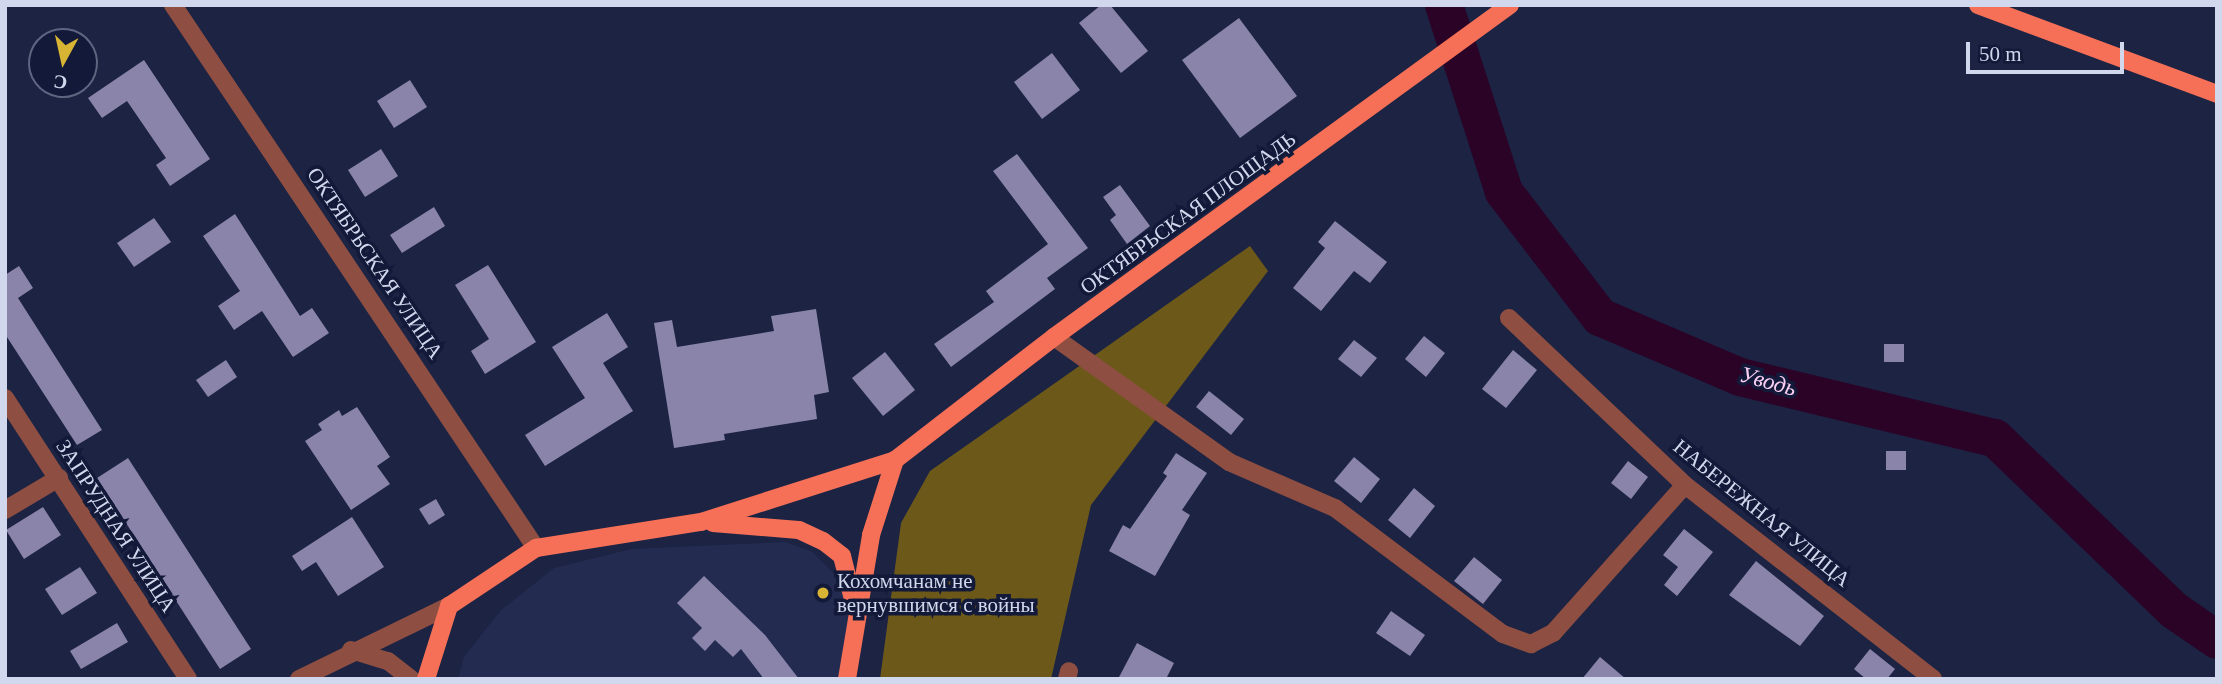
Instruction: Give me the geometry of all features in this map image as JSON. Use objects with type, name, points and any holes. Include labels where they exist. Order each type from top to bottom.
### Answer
[{"type":"main road","points":[[1978,5],[2217,94]]},
{"type":"main road","name":"ОКТЯБРЬСКАЯ ПЛОЩАДЬ","points":[[895,460],[1054,337],[1392,94],[1508,6]]},
{"type":"main road","points":[[426,679],[449,606],[536,548],[701,522],[895,460]]},
{"type":"main road","points":[[847,679],[879,503],[895,460]]},
{"type":"main road","points":[[701,522],[799,530],[823,541],[842,556],[853,587],[856,620]]},
{"type":"street","name":"ОКТЯБРЬСКАЯ УЛИЦА","points":[[173,5],[536,548]]},
{"type":"street","name":"НАБЕРЕЖНАЯ УЛИЦА","points":[[1509,318],[1685,485],[1933,679]]},
{"type":"street","points":[[1054,337],[1229,463],[1335,508],[1503,634],[1531,644],[1553,633],[1685,485]]},
{"type":"street","name":"ЗАПРУДНАЯ УЛИЦА","points":[[5,398],[188,679]]},
{"type":"street","points":[[5,510],[59,478]]},
{"type":"street","points":[[299,679],[351,650],[449,606]]},
{"type":"street","points":[[351,650],[388,661],[411,679]]},
{"type":"shaded area","points":[[1250,246],[1268,271],[1091,505],[1051,679],[880,679],[901,523],[930,471]]},
{"type":"shaded area","points":[[785,542],[813,552],[847,587],[848,622],[840,679],[458,679],[464,657],[500,611],[554,568],[631,549]]},
{"type":"building","points":[[1101,5],[1110,5],[1148,51],[1121,73],[1079,23]]},
{"type":"building","points":[[1239,18],[1297,96],[1240,138],[1182,60]]},
{"type":"building","points":[[1052,53],[1080,90],[1042,119],[1014,82]]},
{"type":"building","points":[[144,60],[210,159],[170,186],[156,165],[166,158],[127,101],[102,118],[88,98],[98,98],[98,91]]},
{"type":"building","points":[[410,80],[427,107],[394,128],[377,101]]},
{"type":"building","points":[[381,149],[398,176],[365,197],[348,170]]},
{"type":"building","points":[[1017,154],[1088,248],[1047,278],[1055,289],[951,367],[934,344],[994,302],[986,291],[1048,244],[993,171]]},
{"type":"building","points":[[1120,185],[1150,226],[1127,244],[1110,220],[1116,215],[1103,197]]},
{"type":"building","points":[[434,207],[445,226],[402,253],[390,235]]},
{"type":"building","points":[[235,214],[300,316],[312,308],[329,333],[293,357],[262,311],[234,330],[218,306],[240,291],[203,236]]},
{"type":"building","points":[[154,218],[171,242],[134,267],[117,243]]},
{"type":"building","points":[[1335,221],[1387,262],[1370,283],[1354,271],[1321,311],[1293,288],[1325,248],[1318,242]]},
{"type":"building","points":[[488,265],[536,342],[485,374],[471,351],[489,339],[455,285]]},
{"type":"building","points":[[19,266],[33,288],[18,298],[102,430],[77,445],[5,334],[5,275]]},
{"type":"building","points":[[816,309],[829,392],[814,395],[817,419],[724,434],[725,440],[674,448],[654,323],[672,320],[677,347],[774,331],[771,316]]},
{"type":"building","points":[[607,313],[628,347],[603,363],[633,411],[545,466],[525,435],[585,398],[552,347]]},
{"type":"building","points":[[1424,336],[1445,353],[1426,377],[1405,359]]},
{"type":"building","points":[[1354,340],[1377,358],[1361,377],[1338,359]]},
{"type":"building","points":[[1884,344],[1904,344],[1904,362],[1884,362]]},
{"type":"building","points":[[1513,350],[1537,370],[1506,408],[1482,389]]},
{"type":"building","points":[[885,352],[915,390],[883,416],[852,378]]},
{"type":"building","points":[[226,360],[237,377],[208,397],[196,380]]},
{"type":"building","points":[[1209,391],[1244,419],[1231,435],[1196,407]]},
{"type":"building","points":[[357,407],[390,457],[377,466],[390,484],[351,510],[305,441],[322,430],[318,424],[339,410],[342,416]]},
{"type":"building","points":[[1886,451],[1906,451],[1906,470],[1886,470]]},
{"type":"building","points":[[1176,453],[1207,473],[1182,510],[1190,515],[1155,576],[1109,551],[1123,525],[1130,529],[1167,476],[1163,473]]},
{"type":"building","points":[[1354,457],[1380,479],[1361,503],[1334,481]]},
{"type":"building","points":[[128,458],[251,649],[220,669],[97,478]]},
{"type":"building","points":[[1628,461],[1648,477],[1631,499],[1611,483]]},
{"type":"building","points":[[1414,488],[1435,506],[1410,538],[1388,520]]},
{"type":"building","points":[[436,499],[445,515],[429,525],[419,509]]},
{"type":"building","points":[[43,507],[61,535],[24,559],[6,530]]},
{"type":"building","points":[[352,517],[384,567],[338,596],[316,562],[302,571],[292,556]]},
{"type":"building","points":[[1684,529],[1713,552],[1677,596],[1664,585],[1678,567],[1663,555]]},
{"type":"building","points":[[1474,557],[1502,580],[1483,604],[1454,581]]},
{"type":"building","points":[[1756,561],[1824,616],[1800,646],[1729,595]]},
{"type":"building","points":[[80,567],[97,593],[62,615],[45,589]]},
{"type":"building","points":[[704,576],[765,635],[799,679],[764,679],[741,649],[733,657],[715,640],[705,651],[692,638],[702,628],[677,603]]},
{"type":"building","points":[[1391,611],[1425,635],[1410,656],[1376,633]]},
{"type":"building","points":[[117,623],[128,642],[81,669],[70,651]]},
{"type":"building","points":[[1137,643],[1174,663],[1166,679],[1118,679]]},
{"type":"building","points":[[1870,649],[1895,669],[1887,679],[1866,679],[1854,669]]},
{"type":"building","points":[[1600,657],[1626,679],[1582,679]]},
{"type":"waterway","name":"Уводь","points":[[1444,5],[1504,192],[1600,317],[1740,377],[1995,438],[2175,611],[2217,640]]},
{"type":"place","name":"Кохомчанам не вернувшимся с войны","points":[[823,593]]}]
